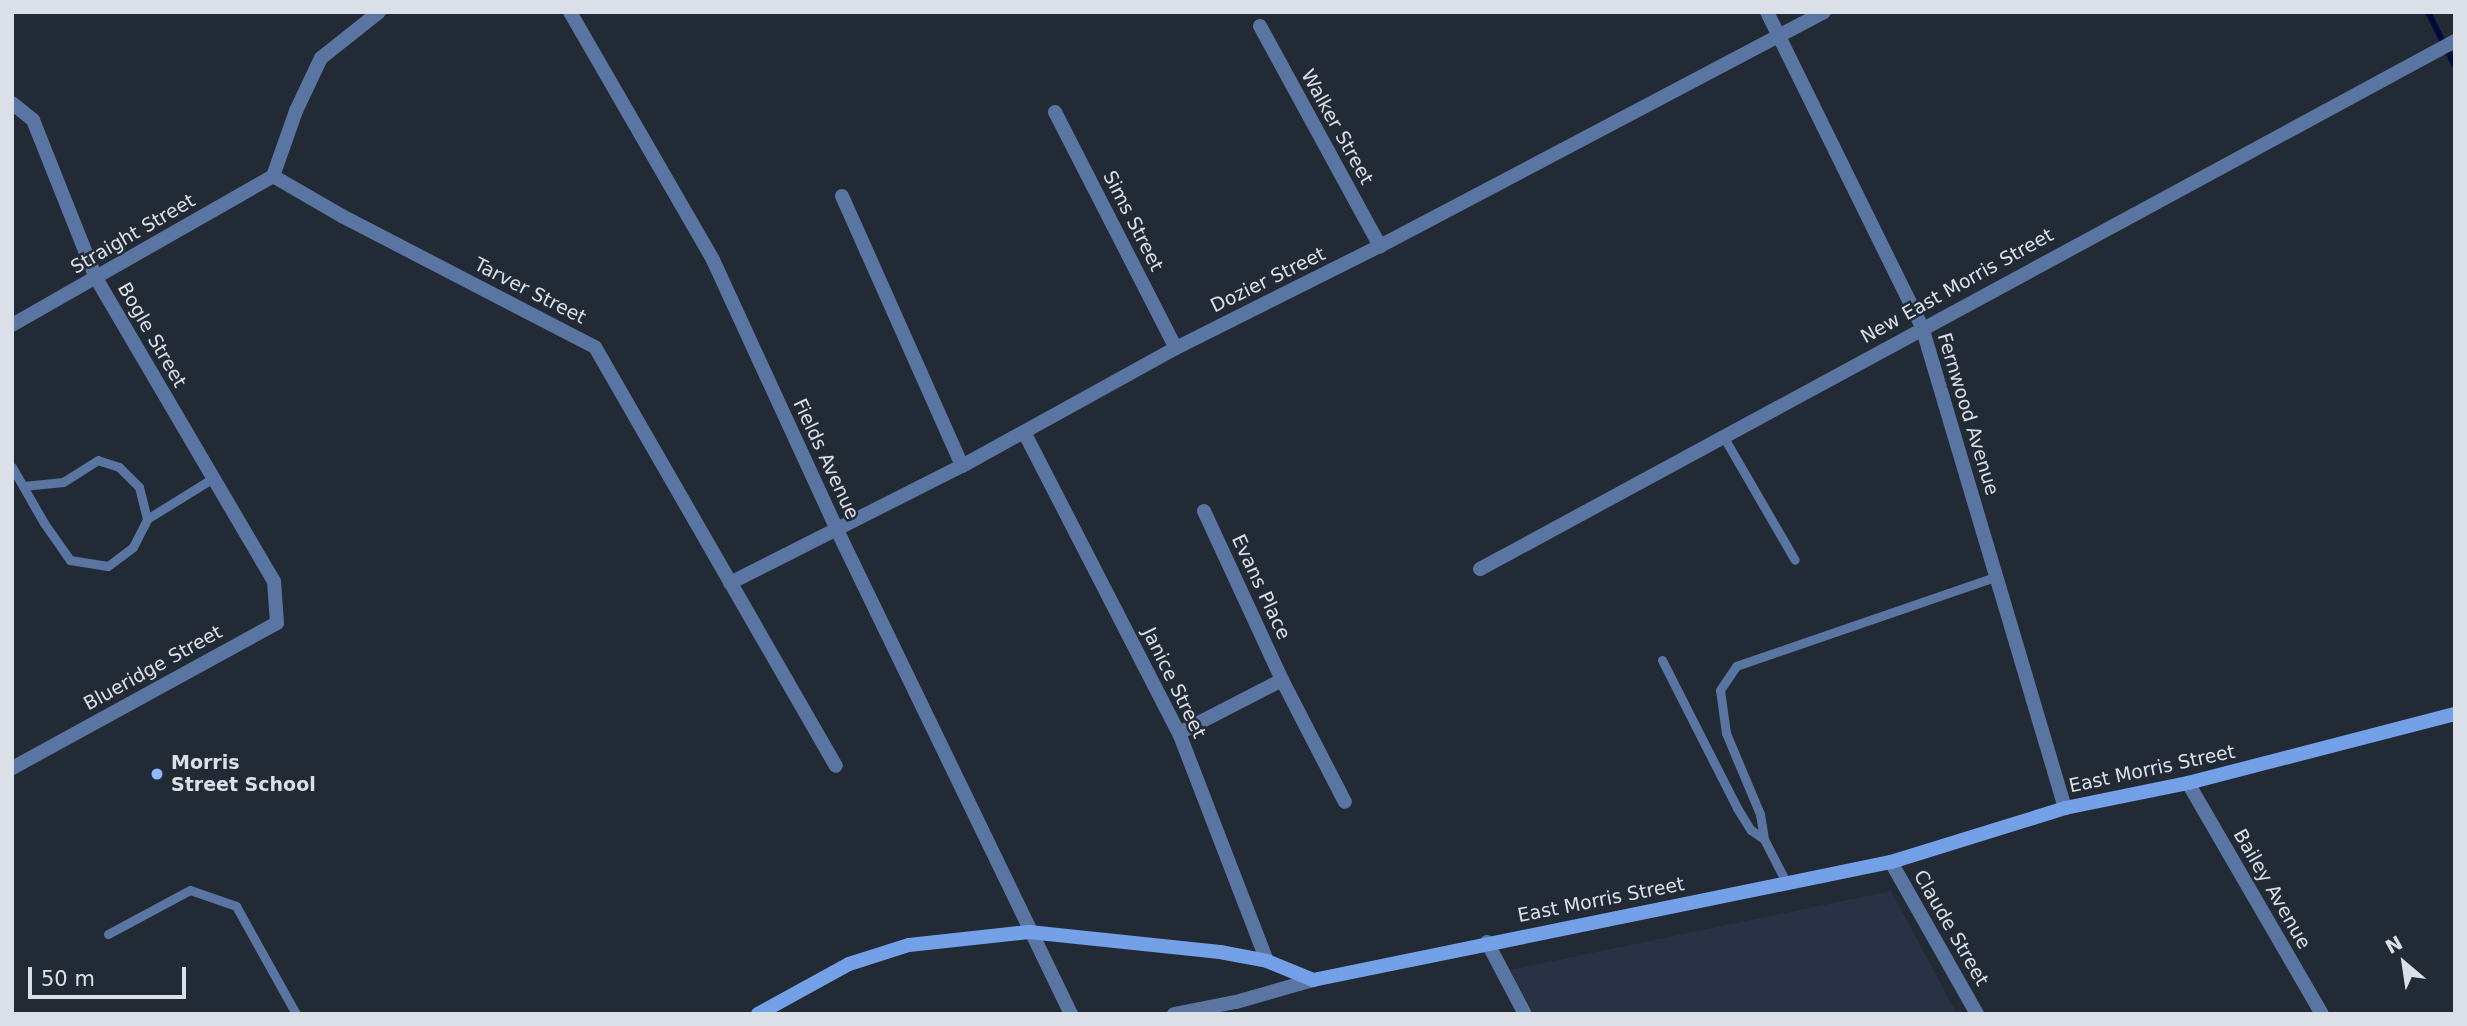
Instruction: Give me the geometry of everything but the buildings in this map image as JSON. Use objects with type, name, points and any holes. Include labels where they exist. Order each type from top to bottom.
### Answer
[{"type":"main road","name":"East Morris Street","points":[[1313,980],[1487,942],[1891,862],[2065,807],[2188,783],[2455,714]]},
{"type":"main road","points":[[758,1014],[849,964],[909,945],[1029,932],[1220,952],[1267,961],[1313,980]]},
{"type":"street","points":[[273,176],[296,111],[321,58],[379,12]]},
{"type":"street","name":"Fields Avenue","points":[[570,12],[713,260],[836,530],[1071,1014]]},
{"type":"street","name":"Fernwood Avenue","points":[[1767,12],[1922,327],[2065,807]]},
{"type":"street","name":"Dozier Street","points":[[730,583],[962,466],[1176,348],[1380,246],[1825,12]]},
{"type":"street","name":"Walker Street","points":[[1260,26],[1380,246]]},
{"type":"street","name":"New East Morris Street","points":[[1480,569],[1922,327],[2455,41]]},
{"type":"street","name":"Bogle Street","points":[[12,103],[33,120],[96,278],[274,581]]},
{"type":"street","name":"Sims Street","points":[[1055,111],[1176,348]]},
{"type":"street","name":"Straight Street","points":[[12,325],[273,176]]},
{"type":"street","name":"Tarver Street","points":[[273,176],[342,216],[595,347],[836,766]]},
{"type":"street","points":[[842,196],[962,466]]},
{"type":"street","name":"Janice Street","points":[[1024,432],[1179,733],[1267,961]]},
{"type":"street","name":"Evans Place","points":[[1204,511],[1282,680],[1345,802]]},
{"type":"street","name":"Blueridge Street","points":[[12,768],[277,622],[274,581]]},
{"type":"street","points":[[1179,733],[1282,680]]},
{"type":"street","name":"Bailey Avenue","points":[[2188,783],[2322,1014]]},
{"type":"street","name":"Claude Street","points":[[1891,862],[1977,1014]]},
{"type":"street","points":[[1487,942],[1525,1014]]},
{"type":"street","points":[[1174,1014],[1239,1008],[1313,980]]},
{"type":"lane","points":[[1723,436],[1795,560]]},
{"type":"lane","points":[[23,486],[63,482],[98,460],[119,467],[139,487],[147,519]]},
{"type":"lane","points":[[12,467],[70,560],[108,566],[133,547],[147,519],[213,478]]},
{"type":"lane","points":[[1786,882],[1765,839],[1760,814],[1726,733],[1720,690],[1736,666],[1997,576]]},
{"type":"lane","points":[[1662,660],[1737,808],[1751,830],[1765,839]]},
{"type":"lane","points":[[108,934],[190,890],[236,906],[296,1014]]},
{"type":"shaded area","points":[[1891,891],[1957,1014],[1534,1014],[1510,970]]},
{"type":"waterway","points":[[2428,12],[2455,66]]},
{"type":"place","name":"Morris Street School","points":[[157,774]]}]
